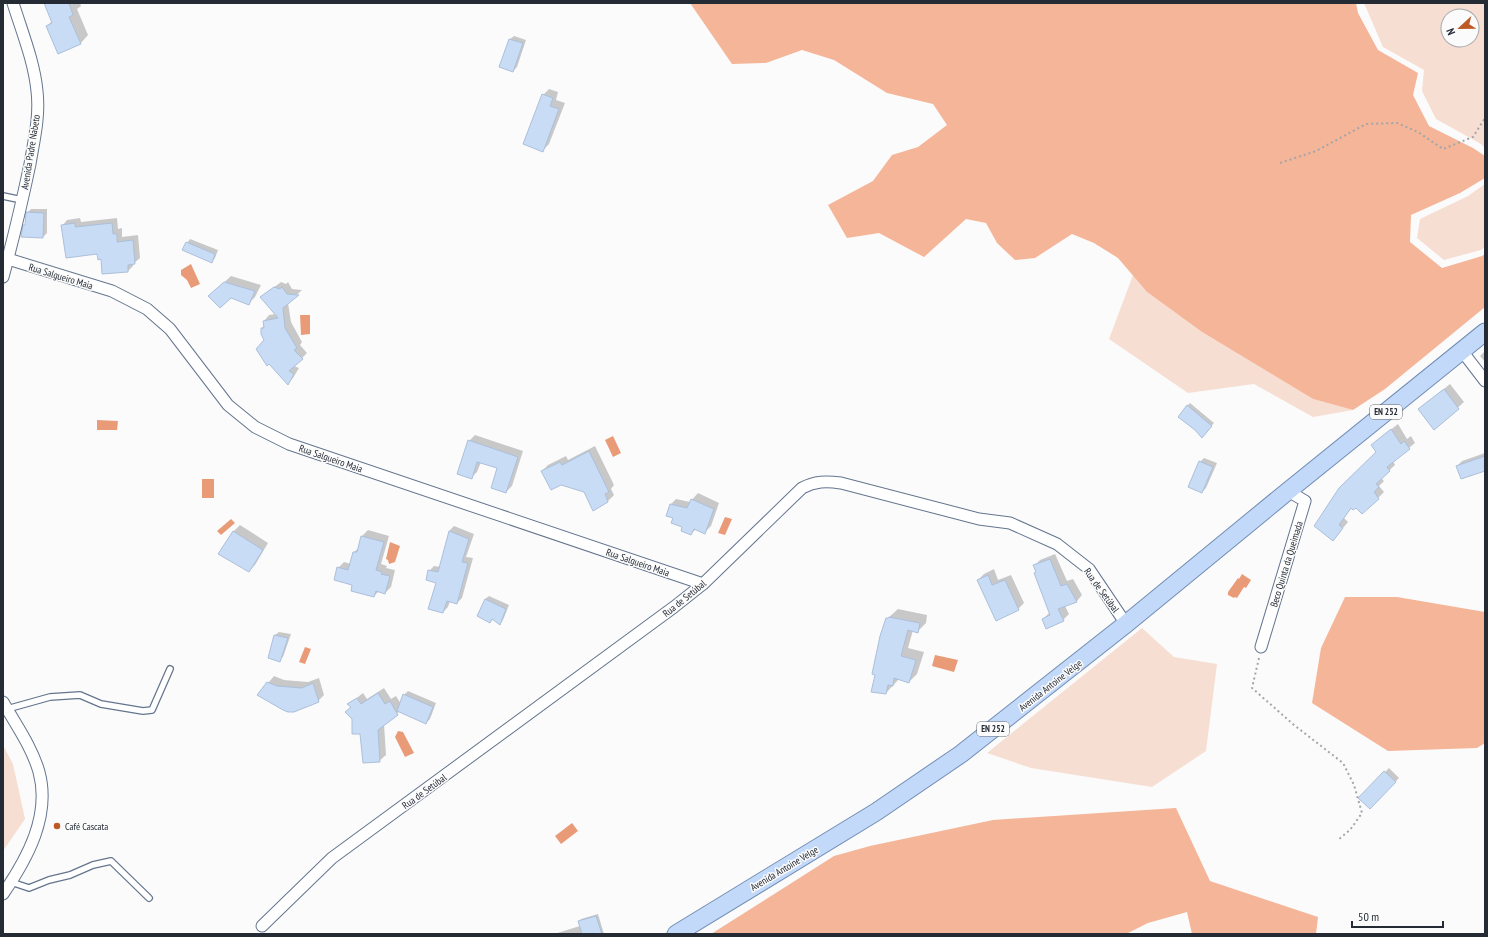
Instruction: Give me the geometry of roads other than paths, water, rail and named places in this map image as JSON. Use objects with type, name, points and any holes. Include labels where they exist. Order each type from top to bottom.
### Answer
[{"type":"main road","name":"EN 252","points":[[1288,491],[1485,332]]},
{"type":"main road","name":"Avenida Antoine Velge","points":[[676,934],[876,812],[961,754],[1126,624],[1288,491]]},
{"type":"street","name":"Avenida Padre Nabeto","points":[[3,277],[22,200],[35,134],[37,92],[34,70],[13,3]]},
{"type":"street","name":"Rua Salgueiro Maia","points":[[8,259],[112,292],[147,309],[170,329],[228,405],[250,424],[289,444],[703,584]]},
{"type":"street","points":[[1462,351],[1485,381]]},
{"type":"street","name":"Rua de Setúbal","points":[[262,926],[332,858],[674,607],[703,584],[802,488],[818,482],[828,481],[841,483],[979,519],[1010,523],[1057,544],[1089,569],[1126,624]]},
{"type":"street","name":"Beco Quinta da Queimada","points":[[1261,647],[1305,501],[1288,491]]},
{"type":"street","points":[[3,894],[23,862],[36,833],[40,820],[42,796],[39,772],[34,759],[5,705]]},
{"type":"lane","points":[[3,196],[22,200]]},
{"type":"lane","points":[[5,705],[50,697],[80,695],[101,704],[143,712],[152,710],[170,669]]},
{"type":"lane","points":[[11,882],[29,888],[49,880],[70,875],[93,865],[111,861],[149,898]]},
{"type":"place","name":"Café Cascata","points":[[57,826]]}]
